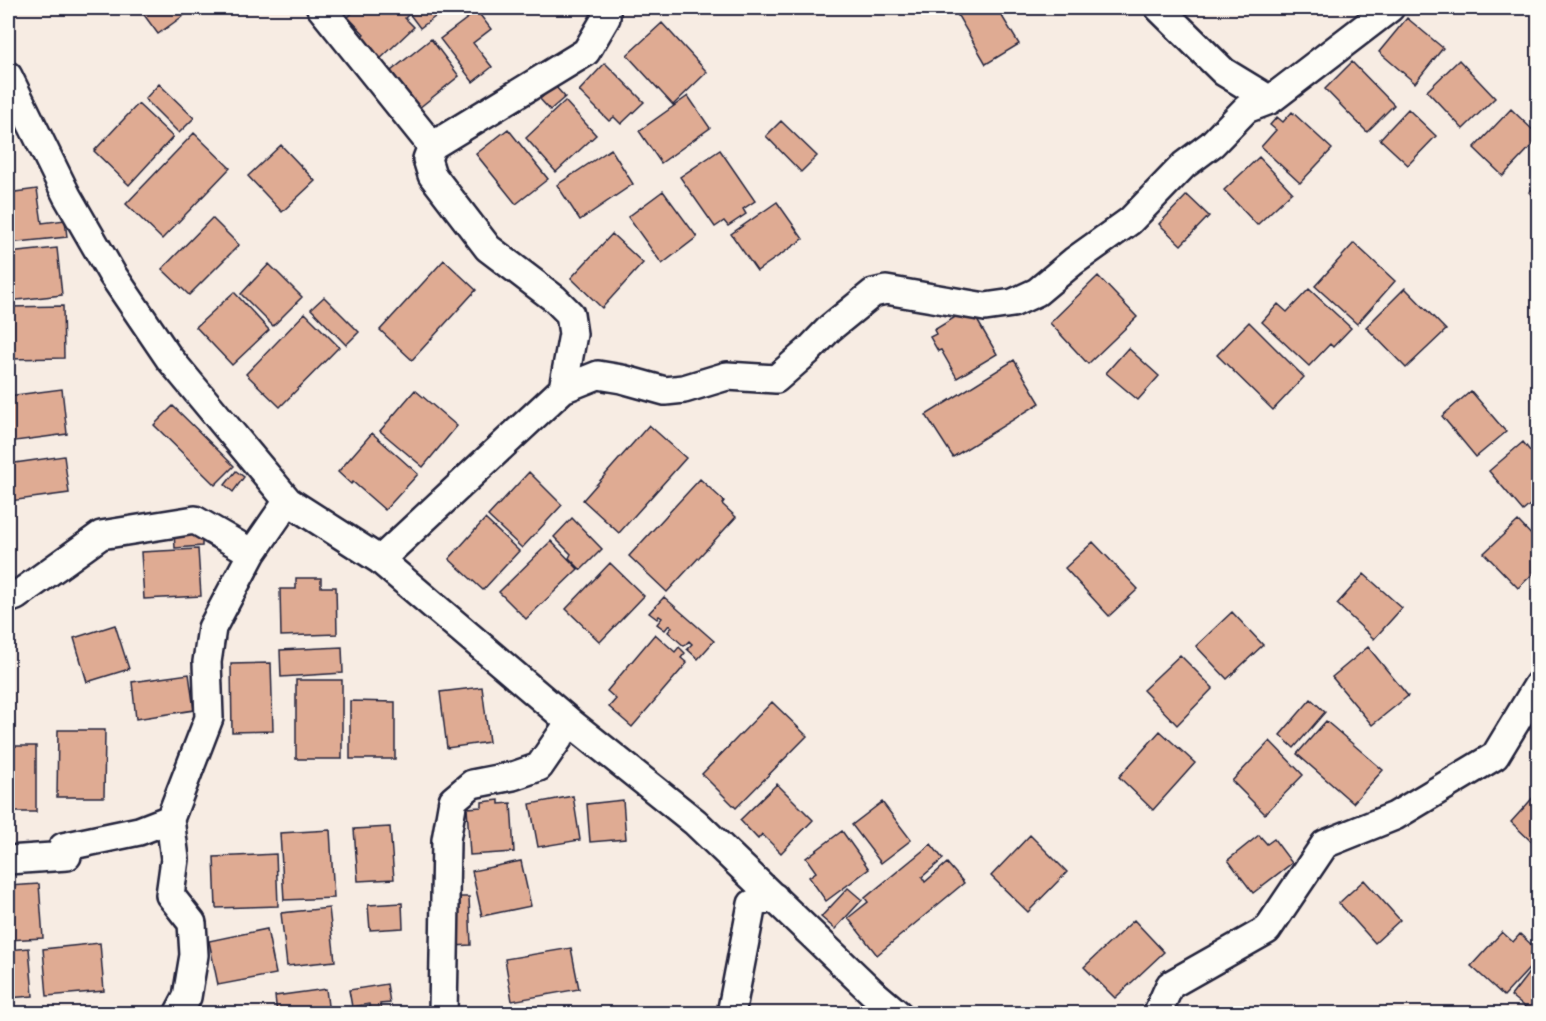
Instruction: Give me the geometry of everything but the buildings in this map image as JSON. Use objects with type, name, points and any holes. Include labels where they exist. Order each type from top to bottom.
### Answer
[{"type":"street","points":[[321,8],[432,146]]},
{"type":"street","points":[[563,388],[573,334],[570,314],[555,299],[488,248],[432,175],[427,159],[432,146],[586,52],[606,18],[606,8]]},
{"type":"street","points":[[1159,8],[1224,72],[1270,100]]},
{"type":"street","points":[[380,560],[563,388],[598,375],[665,391],[684,389],[727,376],[776,379],[830,328],[873,293],[886,290],[985,307],[1013,303],[1036,292],[1130,220],[1184,165],[1212,144],[1246,109],[1270,100],[1390,8]]},
{"type":"street","points":[[8,76],[67,196],[112,274],[169,358],[288,501],[380,560],[570,722],[695,822],[872,992],[898,1014]]},
{"type":"street","points":[[178,1014],[187,997],[194,955],[192,923],[170,895],[175,859],[170,819],[209,718],[207,662],[212,627],[252,553],[288,501]]},
{"type":"street","points":[[8,599],[16,596],[101,535],[195,520],[252,553]]},
{"type":"street","points":[[1157,1014],[1170,985],[1267,930],[1325,843],[1395,816],[1495,756],[1539,685]]},
{"type":"street","points":[[443,1014],[446,840],[453,800],[472,784],[513,776],[539,767],[570,722]]},
{"type":"street","points":[[8,860],[67,856],[63,847],[139,831],[170,819]]},
{"type":"street","points":[[731,1014],[752,904],[774,897]]}]
